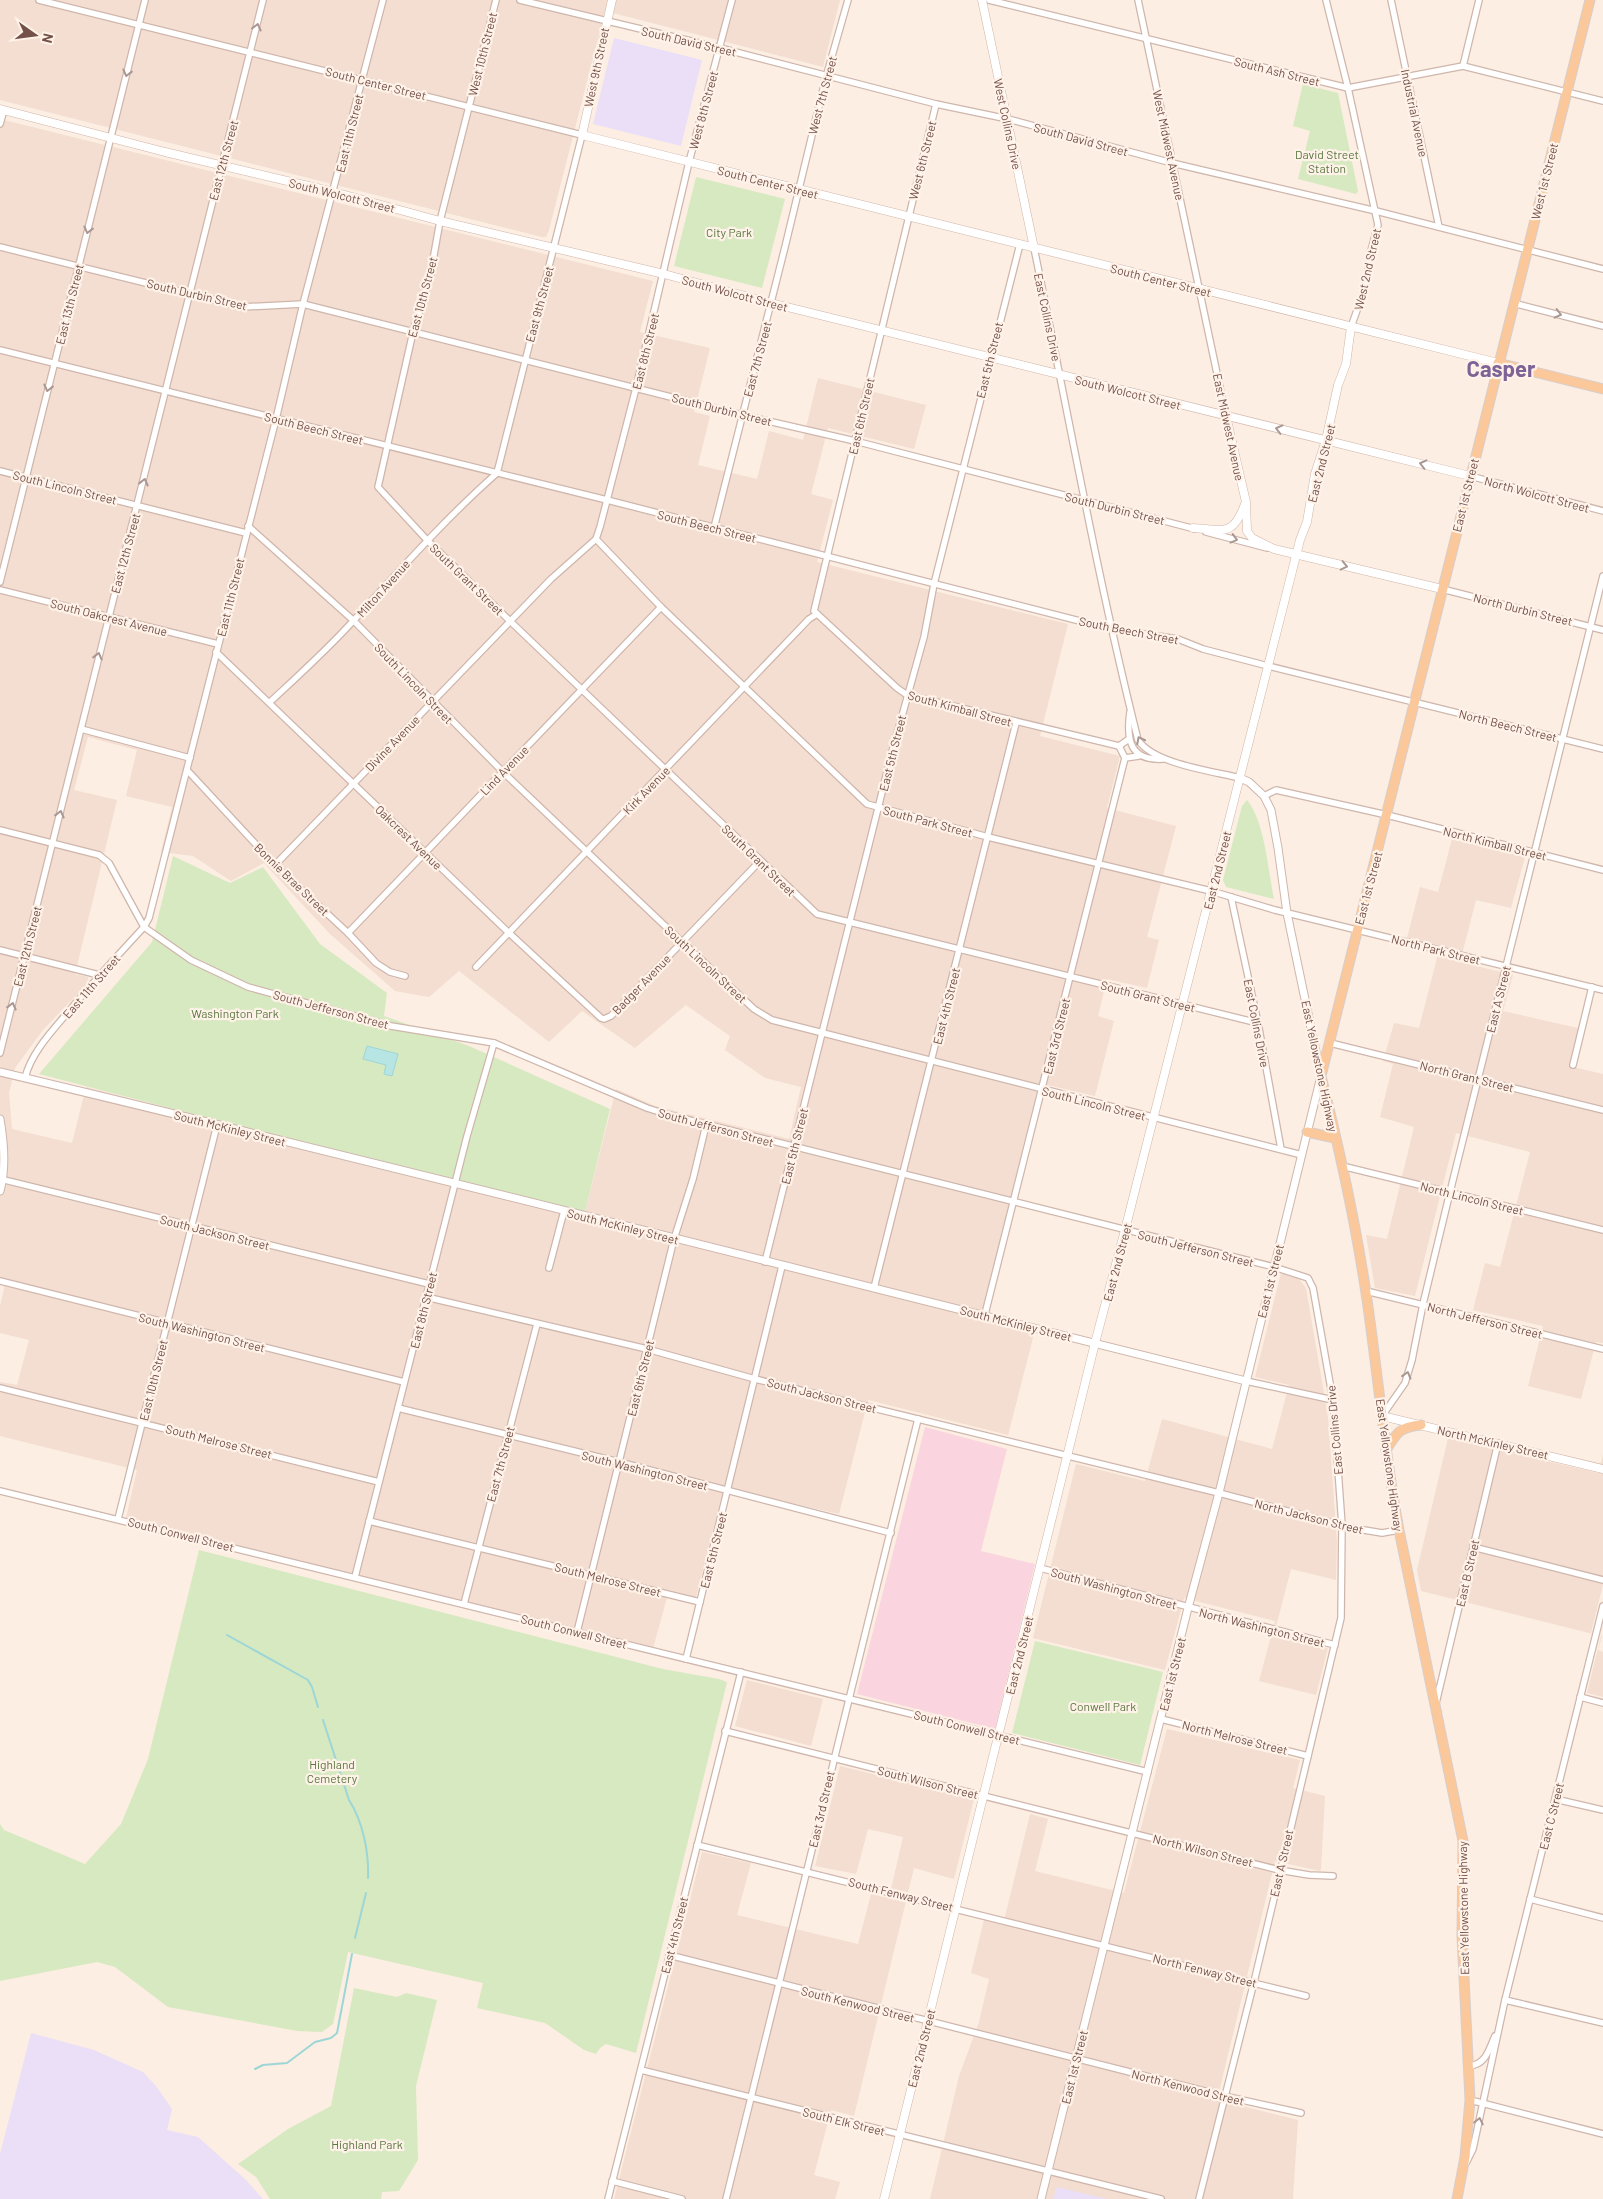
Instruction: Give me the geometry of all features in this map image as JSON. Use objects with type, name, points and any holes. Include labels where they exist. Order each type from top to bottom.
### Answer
[{"type":"main road","name":"West 9th Street","points":[[582,134],[612,0]]},
{"type":"main road","name":"West Collins Drive","points":[[982,0],[1034,248]]},
{"type":"main road","name":"West 1st Street","points":[[1498,363],[1590,0]]},
{"type":"main road","name":"South Wolcott Street","points":[[2,109],[111,139],[334,192],[440,221],[664,274],[771,303],[1470,476]]},
{"type":"main road","name":"South Center Street","points":[[582,134],[799,190],[1498,363]]},
{"type":"main road","name":"East 2nd Street","points":[[884,2199],[1095,1344],[1126,1230],[1268,666],[1307,522],[1315,474],[1326,440],[1338,385],[1348,356],[1351,327]]},
{"type":"main road","points":[[1498,363],[1603,389]]},
{"type":"main road","name":"East 1st Street","points":[[1321,1076],[1498,363]]},
{"type":"main road","name":"East Midwest Avenue","points":[[1226,416],[1246,502],[1246,531],[1252,538],[1274,548]]},
{"type":"main road","points":[[1193,528],[1223,529],[1234,527],[1240,520],[1246,502]]},
{"type":"main road","name":"South Durbin Street","points":[[1274,548],[1442,589]]},
{"type":"main road","name":"East Yellowstone Highway","points":[[1321,1076],[1342,1166],[1366,1291],[1398,1530],[1436,1704],[1463,1841],[1462,1936],[1470,2100],[1464,2167],[1457,2199]]},
{"type":"main road","points":[[1307,1132],[1336,1138]]},
{"type":"main road","name":"North McKinley Street","points":[[1382,1416],[1603,1469]]},
{"type":"main road","points":[[1386,1450],[1400,1430],[1410,1426],[1421,1425]]},
{"type":"street","name":"South Center Street","points":[[39,0],[582,134]]},
{"type":"street","name":"East 13th Street","points":[[0,582],[145,0]]},
{"type":"street","name":"East 12th Street","points":[[0,1053],[108,617],[167,392],[220,166],[263,0]]},
{"type":"street","name":"East 11th Street","points":[[24,1078],[28,1066],[49,1036],[99,974],[144,927],[149,918],[276,419],[303,304],[383,0]]},
{"type":"street","name":"West 10th Street","points":[[468,107],[496,0]]},
{"type":"street","name":"South David Street","points":[[520,0],[720,48],[936,104],[1008,119],[1172,163],[1376,210],[1603,269]]},
{"type":"street","name":"West 8th Street","points":[[690,162],[732,0]]},
{"type":"street","name":"West 7th Street","points":[[799,190],[826,76],[848,0]]},
{"type":"street","name":"South Ash Street","points":[[989,0],[1348,88],[1463,66],[1603,101]]},
{"type":"street","name":"West Midwest Avenue","points":[[1138,0],[1200,290]]},
{"type":"street","name":"West 2nd Street","points":[[1326,0],[1348,88],[1378,225],[1370,254],[1366,285],[1351,327]]},
{"type":"street","name":"Industrial Avenue","points":[[1391,0],[1439,227]]},
{"type":"street","points":[[1463,66],[1479,0]]},
{"type":"street","name":"West 6th Street","points":[[908,216],[936,104]]},
{"type":"street","name":"East 10th Street","points":[[378,487],[412,332],[430,277],[440,221],[468,107]]},
{"type":"street","points":[[0,124],[2,109]]},
{"type":"street","name":"East 9th Street","points":[[498,474],[582,134]]},
{"type":"street","name":"East 8th Street","points":[[596,539],[636,388],[690,162]]},
{"type":"street","name":"East 7th Street","points":[[714,528],[799,190]]},
{"type":"street","name":"East 6th Street","points":[[817,614],[814,611],[908,216]]},
{"type":"street","name":"East 5th Street","points":[[765,1262],[878,808],[924,637],[934,584],[1020,244]]},
{"type":"street","name":"South Durbin Street","points":[[0,246],[243,307],[303,304],[742,415],[855,441],[1267,548],[1274,548]]},
{"type":"street","name":"East Collins Drive","points":[[1034,248],[1060,375],[1070,435],[1130,709],[1138,740],[1142,746],[1165,759]]},
{"type":"street","name":"East Midwest Avenue","points":[[1200,290],[1226,416]]},
{"type":"street","points":[[1513,303],[1603,326]]},
{"type":"street","name":"South Beech Street","points":[[0,350],[607,500],[1111,628],[1178,639],[1203,649],[1414,702]]},
{"type":"street","name":"South Lincoln Street","points":[[0,471],[246,533]]},
{"type":"street","name":"Milton Avenue","points":[[270,702],[354,621],[388,581],[466,501],[498,474]]},
{"type":"street","name":"North Wolcott Street","points":[[1470,476],[1603,511]]},
{"type":"street","name":"South Grant Street","points":[[378,487],[427,540],[511,622],[817,914],[1258,1024]]},
{"type":"street","name":"South Lincoln Street","points":[[248,526],[354,621],[502,771],[682,942],[754,1009],[772,1020],[1302,1155]]},
{"type":"street","name":"South Park Street","points":[[596,539],[743,688],[863,801],[878,808],[988,837],[1211,891],[1287,913],[1357,929]]},
{"type":"street","name":"Divine Avenue","points":[[275,865],[551,579],[596,539]]},
{"type":"street","name":"East A Street","points":[[1382,1416],[1405,1382],[1478,1078],[1603,576]]},
{"type":"street","name":"North Durbin Street","points":[[1442,589],[1603,630]]},
{"type":"street","name":"South Oakcrest Avenue","points":[[0,590],[218,644]]},
{"type":"street","name":"Lind Avenue","points":[[348,933],[661,607]]},
{"type":"street","name":"Kirk Avenue","points":[[476,968],[508,932],[809,619],[817,614]]},
{"type":"street","name":"South Kimball Street","points":[[817,614],[907,695],[1016,723],[1119,746]]},
{"type":"street","name":"Oakcrest Avenue","points":[[216,652],[508,932],[598,1016],[604,1019]]},
{"type":"street","name":"North Beech Street","points":[[1414,702],[1603,749]]},
{"type":"street","name":"East Collins Drive","points":[[1129,739],[1130,709]]},
{"type":"street","name":"East 4th Street","points":[[874,1288],[904,1176],[1016,723]]},
{"type":"street","points":[[80,729],[190,758]]},
{"type":"street","points":[[1139,756],[1129,739],[1119,746],[1125,758],[1139,756],[1149,760],[1165,759],[1240,778],[1249,782],[1264,796],[1276,790],[1387,815]]},
{"type":"street","name":"East 3rd Street","points":[[985,1314],[1125,758]]},
{"type":"street","name":"Bonnie Brae Street","points":[[187,770],[275,865],[348,933],[376,963],[390,972],[405,976]]},
{"type":"street","name":"East Yellowstone Highway","points":[[1264,796],[1271,810],[1287,913],[1321,1076]]},
{"type":"street","name":"North Kimball Street","points":[[1387,815],[1603,870]]},
{"type":"street","points":[[0,830],[99,855],[109,863],[144,927]]},
{"type":"street","name":"Badger Avenue","points":[[604,1019],[611,1016],[760,861]]},
{"type":"street","name":"East Collins Drive","points":[[1231,897],[1258,1024],[1281,1149]]},
{"type":"street","name":"South Jefferson Street","points":[[144,927],[191,960],[248,987],[391,1026],[494,1044],[647,1108],[904,1176],[1274,1267],[1308,1278]]},
{"type":"street","name":"North Park Street","points":[[1357,929],[1603,990]]},
{"type":"street","points":[[0,950],[99,974]]},
{"type":"street","points":[[1573,1065],[1592,987]]},
{"type":"street","name":"North Grant Street","points":[[1330,1043],[1603,1110]]},
{"type":"street","name":"East 8th Street","points":[[355,1577],[455,1183],[494,1044]]},
{"type":"street","name":"South McKinley Street","points":[[0,1072],[455,1183],[765,1262],[985,1314],[1095,1344],[1246,1381]]},
{"type":"street","name":"East 1st Street","points":[[1041,2199],[1188,1608],[1219,1493],[1321,1076]]},
{"type":"street","points":[[0,1119],[0,1191]]},
{"type":"street","name":"East 10th Street","points":[[118,1519],[218,1125]]},
{"type":"street","name":"East 6th Street","points":[[577,1632],[674,1239],[693,1179],[706,1125]]},
{"type":"street","name":"North Lincoln Street","points":[[1342,1166],[1603,1230]]},
{"type":"street","name":"South Jackson Street","points":[[1,1180],[429,1284]]},
{"type":"street","points":[[549,1268],[564,1211]]},
{"type":"street","name":"East 5th Street","points":[[686,1658],[782,1266]]},
{"type":"street","name":"East Collins Drive","points":[[1308,1278],[1314,1288],[1333,1400],[1342,1525]]},
{"type":"street","name":"South Washington Street","points":[[0,1282],[404,1382]]},
{"type":"street","name":"North Jefferson Street","points":[[1366,1291],[1603,1349]]},
{"type":"street","name":"South Jackson Street","points":[[426,1297],[647,1349],[755,1379],[1219,1493]]},
{"type":"street","name":"East 7th Street","points":[[464,1604],[536,1324]]},
{"type":"street","points":[[1246,1381],[1333,1400]]},
{"type":"street","name":"South Melrose Street","points":[[0,1388],[379,1482]]},
{"type":"street","name":"South Washington Street","points":[[398,1408],[619,1462],[891,1533]]},
{"type":"street","name":"East 3rd Street","points":[[726,2199],[918,1419]]},
{"type":"street","name":"East B Street","points":[[1436,1704],[1498,1443]]},
{"type":"street","name":"South Conwell Street","points":[[0,1491],[1148,1772]]},
{"type":"street","name":"North Jackson Street","points":[[1219,1493],[1342,1525],[1382,1533],[1398,1530]]},
{"type":"street","name":"South Melrose Street","points":[[369,1521],[700,1602]]},
{"type":"street","name":"East A Street","points":[[1198,2199],[1254,1982],[1279,1870],[1341,1618],[1342,1525]]},
{"type":"street","points":[[1473,1548],[1603,1580]]},
{"type":"street","name":"South Washington Street","points":[[1040,1568],[1188,1608]]},
{"type":"street","name":"East C Street","points":[[1464,2167],[1473,2149],[1505,2000],[1603,1606]]},
{"type":"street","name":"North Washington Street","points":[[1188,1608],[1335,1646]]},
{"type":"street","name":"East 4th Street","points":[[608,2199],[741,1672]]},
{"type":"street","points":[[1580,1697],[1603,1703]]},
{"type":"street","name":"North Melrose Street","points":[[1161,1719],[1308,1756]]},
{"type":"street","name":"South Wilson Street","points":[[725,1731],[1132,1832]]},
{"type":"street","points":[[1555,1799],[1603,1810]]},
{"type":"street","name":"North Wilson Street","points":[[1132,1832],[1279,1870],[1309,1875],[1332,1876]]},
{"type":"street","name":"South Fenway Street","points":[[697,1845],[1104,1946]]},
{"type":"street","points":[[1530,1900],[1603,1918]]},
{"type":"street","name":"North Fenway Street","points":[[1104,1946],[1306,1996]]},
{"type":"street","name":"South Kenwood Street","points":[[669,1955],[927,2022],[1076,2058]]},
{"type":"street","points":[[1505,2000],[1603,2023]]},
{"type":"street","name":"East C Street","points":[[1469,2066],[1478,2066],[1485,2059],[1499,2027]]},
{"type":"street","name":"North Kenwood Street","points":[[1076,2058],[1224,2096],[1301,2113]]},
{"type":"street","name":"South Elk Street","points":[[641,2070],[1161,2199]]},
{"type":"street","points":[[1470,2100],[1603,2134]]},
{"type":"street","points":[[612,2181],[682,2199]]},
{"type":"shaded area","points":[[0,0],[840,0],[823,67],[605,11],[549,230],[546,237],[542,237],[0,100]]},
{"type":"shaded area","points":[[614,38],[702,60],[681,146],[593,124]]},
{"type":"shaded area","points":[[0,119],[653,281],[640,332],[710,348],[694,412],[710,416],[698,465],[757,479],[769,431],[803,440],[818,378],[926,405],[914,449],[828,428],[811,494],[833,500],[817,562],[1068,624],[1040,736],[1120,756],[1107,808],[1176,826],[1147,937],[1159,940],[1147,988],[1107,979],[1098,1016],[1114,1021],[1095,1096],[1039,1083],[980,1320],[1034,1334],[1008,1435],[868,1400],[839,1514],[724,1487],[696,1597],[669,1590],[652,1652],[126,1518],[137,1470],[0,1436],[0,1382],[17,1385],[29,1340],[0,1333],[0,1306],[6,1280],[0,1278]],"holes":[[[88,737],[137,750],[126,796],[172,807],[161,852],[193,856],[231,881],[264,863],[330,934],[395,991],[429,997],[459,971],[549,1042],[582,1011],[635,1048],[686,1005],[730,1036],[725,1050],[765,1078],[801,1087],[789,1139],[655,1106],[616,1089],[584,1216],[86,1087],[72,1143],[12,1129],[9,1093],[15,1068],[43,1030],[87,984],[88,977],[75,974],[117,800],[74,790]]]},
{"type":"shaded area","points":[[1452,839],[1525,857],[1511,908],[1476,900],[1460,962],[1513,975],[1503,1011],[1582,1029],[1573,1067],[1603,1074],[1603,1343],[1596,1342],[1581,1399],[1528,1386],[1543,1326],[1473,1310],[1485,1263],[1500,1267],[1530,1152],[1456,1133],[1415,1296],[1375,1288],[1366,1235],[1387,1239],[1414,1127],[1380,1117],[1393,1064],[1383,1061],[1394,1023],[1419,1028],[1438,954],[1405,946],[1420,887],[1438,892]]},
{"type":"shaded area","points":[[1281,1273],[1299,1279],[1306,1288],[1328,1417],[1337,1542],[1336,1580],[1291,1569],[1274,1634],[1328,1648],[1316,1695],[1259,1681],[1275,1621],[1184,1598],[1165,1670],[1033,1638],[1076,1464],[1145,1481],[1162,1419],[1272,1449],[1289,1385],[1255,1377]]},
{"type":"shaded area","points":[[925,1427],[1007,1449],[981,1551],[1035,1564],[995,1729],[857,1694]]},
{"type":"shaded area","points":[[1448,1438],[1598,1473],[1603,1455],[1603,1584],[1591,1633],[1602,1636],[1598,1650],[1603,1652],[1603,1697],[1587,1693],[1601,1636],[1421,1591],[1417,1570]]},
{"type":"shaded area","points":[[747,1680],[823,1699],[811,1746],[735,1726]]},
{"type":"shaded area","points":[[1167,1729],[1300,1760],[1293,1788],[1325,1796],[1320,1871],[1275,1861],[1217,2100],[1298,2120],[1293,2199],[930,2199],[959,2076],[979,2022],[989,1979],[971,1973],[984,1920],[1003,1925],[1030,1814],[1048,1819],[1035,1871],[1124,1893]]},
{"type":"shaded area","points":[[840,1766],[974,1799],[954,1879],[914,1868],[854,2116],[831,2110],[814,2175],[840,2182],[835,2199],[614,2199],[702,1852],[751,1863],[737,1915],[858,1944],[871,1894],[889,1898],[903,1837],[868,1829],[856,1874],[815,1866]]},
{"type":"shaded area","points":[[31,2033],[94,2050],[143,2072],[156,2086],[172,2109],[167,2130],[198,2137],[245,2179],[263,2199],[0,2199],[0,2154]]},
{"type":"shaded area","points":[[1057,2187],[1107,2199],[1053,2199]]},
{"type":"green space","name":"David Street Station","points":[[1303,84],[1338,93],[1358,191],[1356,194],[1298,179],[1310,131],[1293,126]]},
{"type":"green space","name":"City Park","points":[[696,177],[785,199],[762,288],[674,266]]},
{"type":"green space","points":[[1247,800],[1253,809],[1262,833],[1274,899],[1226,887],[1223,880],[1242,806]]},
{"type":"green space","name":"Washington Park","points":[[173,856],[230,883],[263,867],[320,944],[387,993],[384,1016],[469,1046],[610,1109],[584,1216],[39,1074],[152,942]]},
{"type":"green space","name":"Highland Cemetery","points":[[199,1550],[663,1669],[727,1682],[636,2053],[606,2044],[596,2054],[584,2050],[545,2023],[477,2008],[483,1983],[348,1952],[333,2024],[322,2032],[297,2031],[168,2007],[115,1967],[97,1962],[0,1981],[0,1824],[4,1830],[85,1864],[121,1824],[148,1759]]},
{"type":"green space","name":"Conwell Park","points":[[1035,1641],[1163,1672],[1140,1765],[1012,1733]]},
{"type":"green space","name":"Highland Park","points":[[354,1988],[397,1997],[406,1993],[437,2000],[416,2086],[418,2160],[399,2191],[382,2192],[381,2199],[270,2199],[256,2177],[238,2164],[288,2129],[331,2106]]},
{"type":"water","points":[[367,1046],[398,1054],[392,1076],[384,1074],[386,1065],[363,1059]]},
{"type":"waterway","points":[[227,1635],[308,1680],[318,1707]]},
{"type":"waterway","points":[[323,1720],[349,1800],[361,1827],[366,1848],[368,1878]]},
{"type":"waterway","points":[[355,1938],[366,1893]]},
{"type":"waterway","points":[[255,2069],[263,2065],[287,2063],[315,2042],[331,2038],[337,2033],[352,1954]]},
{"type":"district","name":"Casper","points":[[1501,368]]}]
